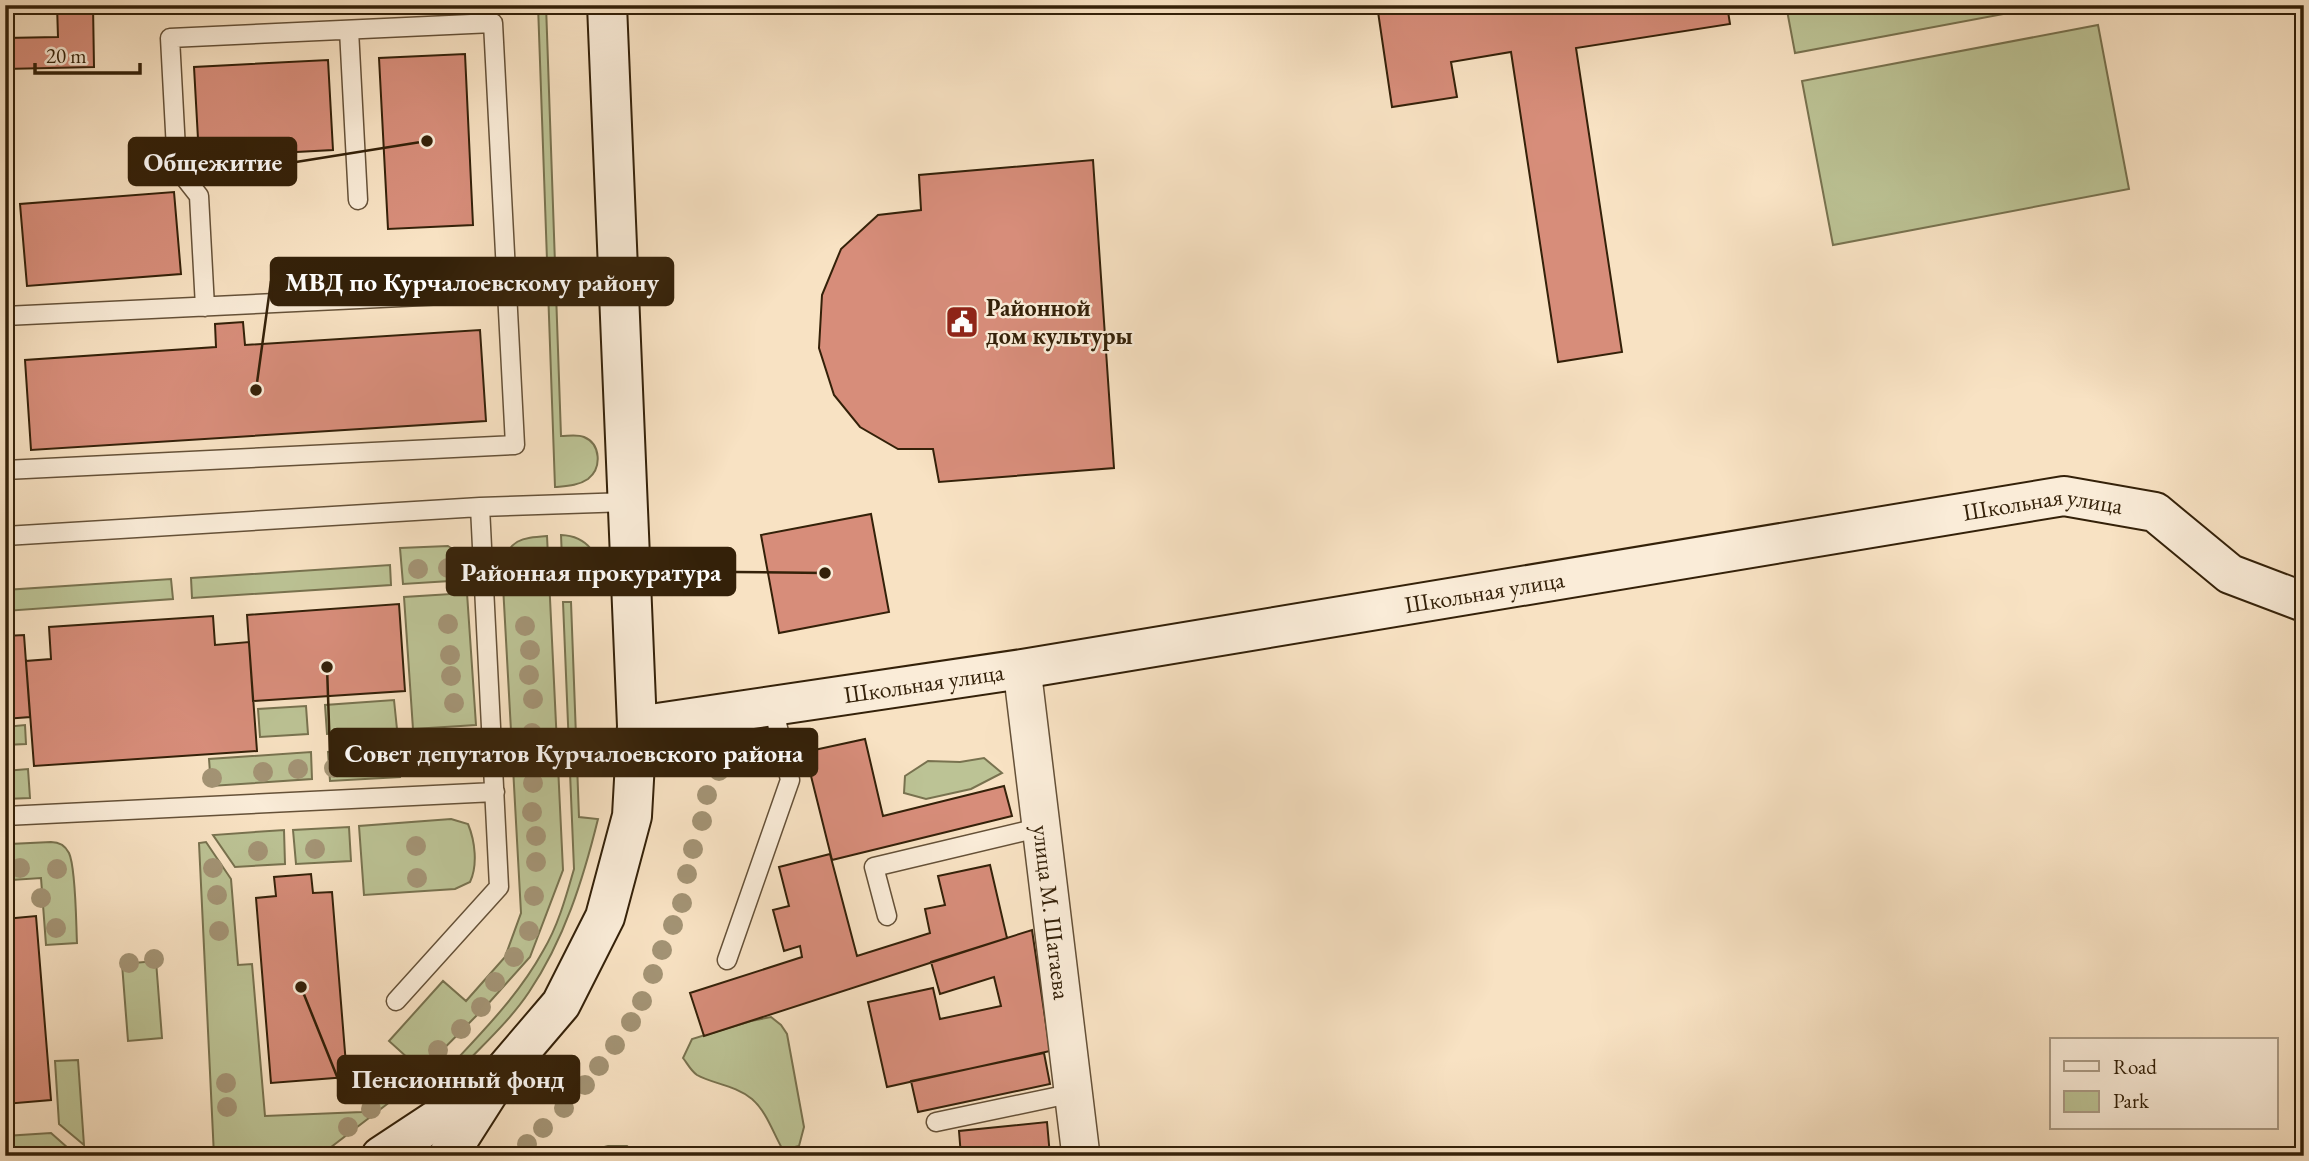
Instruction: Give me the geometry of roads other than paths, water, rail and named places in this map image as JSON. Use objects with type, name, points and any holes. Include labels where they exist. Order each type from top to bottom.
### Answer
[{"type":"main road","points":[[448,1156],[497,1079],[561,1004],[605,917],[632,816],[637,726],[607,5]]},
{"type":"main road","name":"Школьная улица","points":[[637,726],[1022,669],[2064,496],[2155,512],[2230,574],[2304,602]]},
{"type":"main road","points":[[381,1156],[497,1079]]},
{"type":"street","name":"улица М. Шатаева","points":[[1022,669],[1081,1156]]},
{"type":"lane","points":[[5,470],[515,445],[493,23],[170,38],[177,168],[199,196],[205,307]]},
{"type":"lane","points":[[349,30],[358,200]]},
{"type":"lane","points":[[5,316],[507,292]]},
{"type":"lane","points":[[5,536],[628,502]]},
{"type":"lane","points":[[396,1002],[499,887],[481,508]]},
{"type":"lane","points":[[727,960],[789,780],[773,706]]},
{"type":"lane","points":[[5,816],[495,792]]},
{"type":"lane","points":[[887,916],[874,867],[1042,827]]},
{"type":"lane","points":[[936,1122],[1074,1093]]},
{"type":"place","name":"Общежитие","points":[[427,141]]},
{"type":"place","name":"Районной дом культуры","points":[[962,322]]},
{"type":"place","name":"МВД по Курчалоевскому району","points":[[256,390]]},
{"type":"place","name":"Районная прокуратура","points":[[825,573]]},
{"type":"place","name":"Совет депутатов Курчалоевского района","points":[[327,667]]},
{"type":"place","name":"Пенсионный фонд","points":[[301,987]]}]
